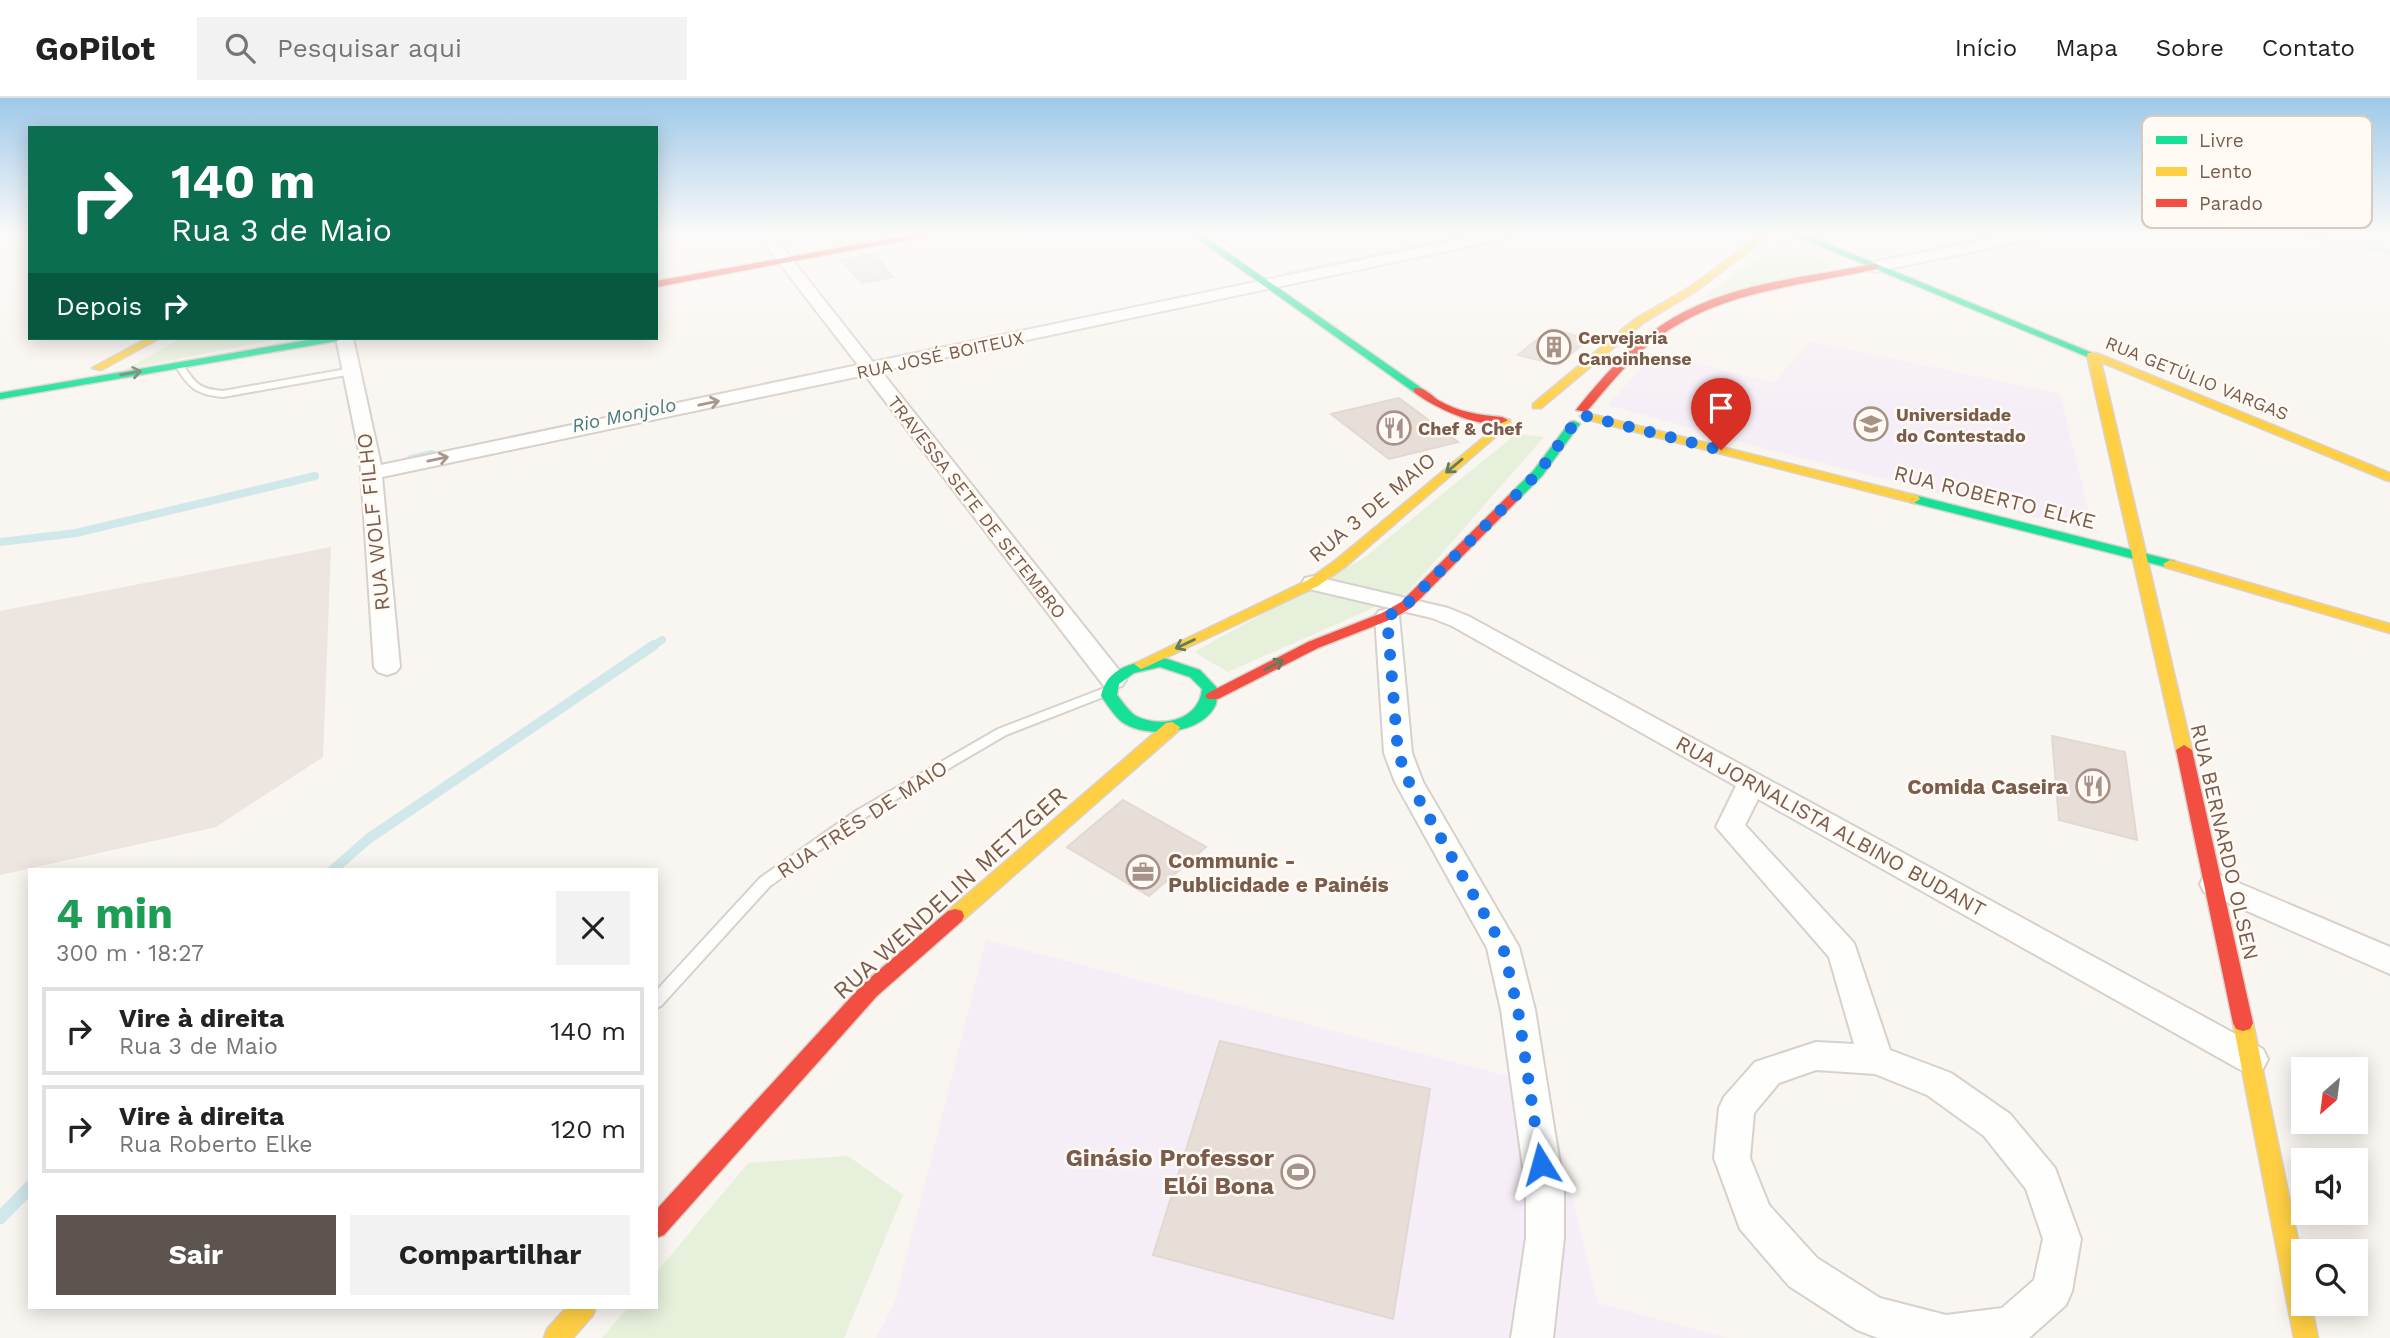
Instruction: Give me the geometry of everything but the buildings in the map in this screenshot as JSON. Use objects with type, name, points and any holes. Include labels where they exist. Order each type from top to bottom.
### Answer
[{"type":"street","name":"TRAVESSA SETE DE SETEMBRO","points":[[809,292],[1110,686]]},
{"type":"street","name":"RUA JOSÉ BOITEUX","points":[[371,464],[1211,292]]},
{"type":"street","points":[[1278,292],[1415,388],[1446,400],[1511,416],[1537,406],[1565,405],[1581,417]]},
{"type":"street","points":[[1537,406],[1639,321],[1687,292]]},
{"type":"street","points":[[1213,696],[1313,645],[1396,611],[1538,473],[1615,375],[1662,328],[1709,304],[1763,292]]},
{"type":"street","name":"RUA GETÚLIO VARGAS","points":[[1935,292],[2390,477]]},
{"type":"street","points":[[1684,294],[1709,304]]},
{"type":"street","points":[[63,385],[151,340]]},
{"type":"street","points":[[0,396],[325,340]]},
{"type":"street","name":"RUA WOLF FILHO","points":[[344,340],[371,464],[387,667]]},
{"type":"street","name":"RUA BERNARDO OLSEN","points":[[2094,357],[2215,884],[2306,1338]]},
{"type":"street","points":[[1582,367],[1615,375]]},
{"type":"street","name":"RUA 3 DE MAIO","points":[[1141,664],[1312,583],[1341,563],[1511,416]]},
{"type":"street","points":[[1548,424],[1581,417]]},
{"type":"street","name":"RUA ROBERTO ELKE","points":[[1581,417],[2138,555],[2390,629]]},
{"type":"street","name":"RUA JORNALISTA ALBINO BUDANT","points":[[1312,583],[1396,611],[1460,621],[2251,1059]]},
{"type":"street","points":[[1396,611],[1398,753],[1409,782],[1503,947],[1518,1010],[1545,1189],[1545,1238],[1532,1338]]},
{"type":"street","points":[[1161,662],[1190,668],[1210,683],[1213,696],[1207,710],[1192,721],[1172,727],[1132,723],[1118,715],[1109,704],[1110,686],[1124,671],[1141,664],[1161,662]]},
{"type":"street","name":"RUA WENDELIN METZGER","points":[[658,1225],[870,990],[1172,727]]},
{"type":"street","points":[[1752,783],[1730,827],[1843,952],[1876,1060]]},
{"type":"street","points":[[2215,884],[2390,961]]},
{"type":"street","points":[[1816,1056],[1876,1060],[1939,1084],[1997,1125],[2042,1180],[2062,1239],[2052,1291],[2011,1327],[1946,1336],[1871,1316],[1803,1272],[1754,1216],[1732,1158],[1737,1108],[1767,1072],[1816,1056]]},
{"type":"street","points":[[556,1338],[582,1309]]},
{"type":"lane","points":[[179,365],[193,388],[204,393],[223,394],[352,371]]},
{"type":"lane","name":"RUA TRÊS DE MAIO","points":[[658,1000],[765,882],[861,814],[1002,732],[1110,686]]},
{"type":"shaded area","name":"Universidade do Contestado","points":[[1810,341],[2060,394],[2094,533],[1743,443],[1608,405],[1656,352],[1774,383]]},
{"type":"shaded area","points":[[331,547],[323,757],[216,827],[0,875],[0,611]]},
{"type":"shaded area","points":[[986,940],[1545,1086],[1598,1303],[1728,1338],[876,1338],[895,1302]]},
{"type":"green space","points":[[1710,292],[1731,292],[1700,299]]},
{"type":"green space","points":[[178,340],[273,340],[124,370]]},
{"type":"green space","points":[[1516,434],[1544,437],[1407,593],[1228,672],[1194,652],[1364,558]]},
{"type":"green space","points":[[848,1156],[903,1195],[844,1338],[602,1338],[626,1309],[658,1309],[658,1271],[748,1163]]},
{"type":"waterway","name":"Rio Monjolo","points":[[411,459],[432,454]]},
{"type":"waterway","name":"Rio Monjolo","points":[[0,542],[76,533],[315,476]]},
{"type":"waterway","points":[[652,646],[662,640]]},
{"type":"waterway","points":[[335,868],[368,839],[652,646]]},
{"type":"waterway","points":[[0,1218],[28,1189]]},
{"type":"traffic: fast","points":[[1278,292],[1418,390]]},
{"type":"traffic: fast","points":[[1937,292],[2092,355]]},
{"type":"traffic: fast","points":[[0,396],[325,340]]},
{"type":"traffic: fast","points":[[1513,498],[1538,473],[1574,424]]},
{"type":"traffic: fast","points":[[1914,499],[2170,564]]},
{"type":"traffic: fast","points":[[1161,662],[1195,673],[1210,688],[1208,704],[1195,717],[1175,726],[1151,727],[1128,718],[1109,696],[1112,682],[1129,670],[1161,662]]},
{"type":"traffic: slow","points":[[1537,406],[1639,321],[1688,292]]},
{"type":"traffic: slow","points":[[97,368],[151,340]]},
{"type":"traffic: slow","points":[[2092,355],[2390,477]]},
{"type":"traffic: slow","points":[[2094,357],[2184,750]]},
{"type":"traffic: slow","points":[[1586,416],[1914,499]]},
{"type":"traffic: slow","points":[[1141,664],[1313,583],[1341,563],[1506,422]]},
{"type":"traffic: slow","points":[[2170,564],[2390,629]]},
{"type":"traffic: slow","points":[[955,916],[1172,727]]},
{"type":"traffic: slow","points":[[2243,1023],[2306,1338]]},
{"type":"traffic: slow","points":[[556,1338],[582,1309]]},
{"type":"traffic: jam","points":[[1582,410],[1615,372],[1652,337],[1702,308],[1748,292]]},
{"type":"traffic: jam","points":[[1418,390],[1447,409],[1479,418],[1502,420]]},
{"type":"traffic: jam","points":[[1213,696],[1313,645],[1387,616],[1406,605],[1513,498]]},
{"type":"traffic: jam","points":[[2184,750],[2243,1023]]},
{"type":"traffic: jam","points":[[658,1225],[870,990],[955,916]]},
{"type":"place","name":"Cervejaria Canoinhense","points":[[1554,347]]},
{"type":"place","name":"Universidade do Contestado","points":[[1871,424]]},
{"type":"place","name":"Chef & Chef","points":[[1394,428]]},
{"type":"place","name":"Comida Caseira","points":[[2093,786]]},
{"type":"place","name":"Communic - Publicidade e Painéis","points":[[1143,872]]},
{"type":"place","name":"Ginásio Professor Elói Bona","points":[[1298,1172]]},
{"type":"route","points":[[1541,1164],[1518,1010],[1503,947],[1409,782],[1398,753],[1387,617],[1406,605],[1538,473],[1574,424],[1581,422],[1586,416],[1721,450]]}]
